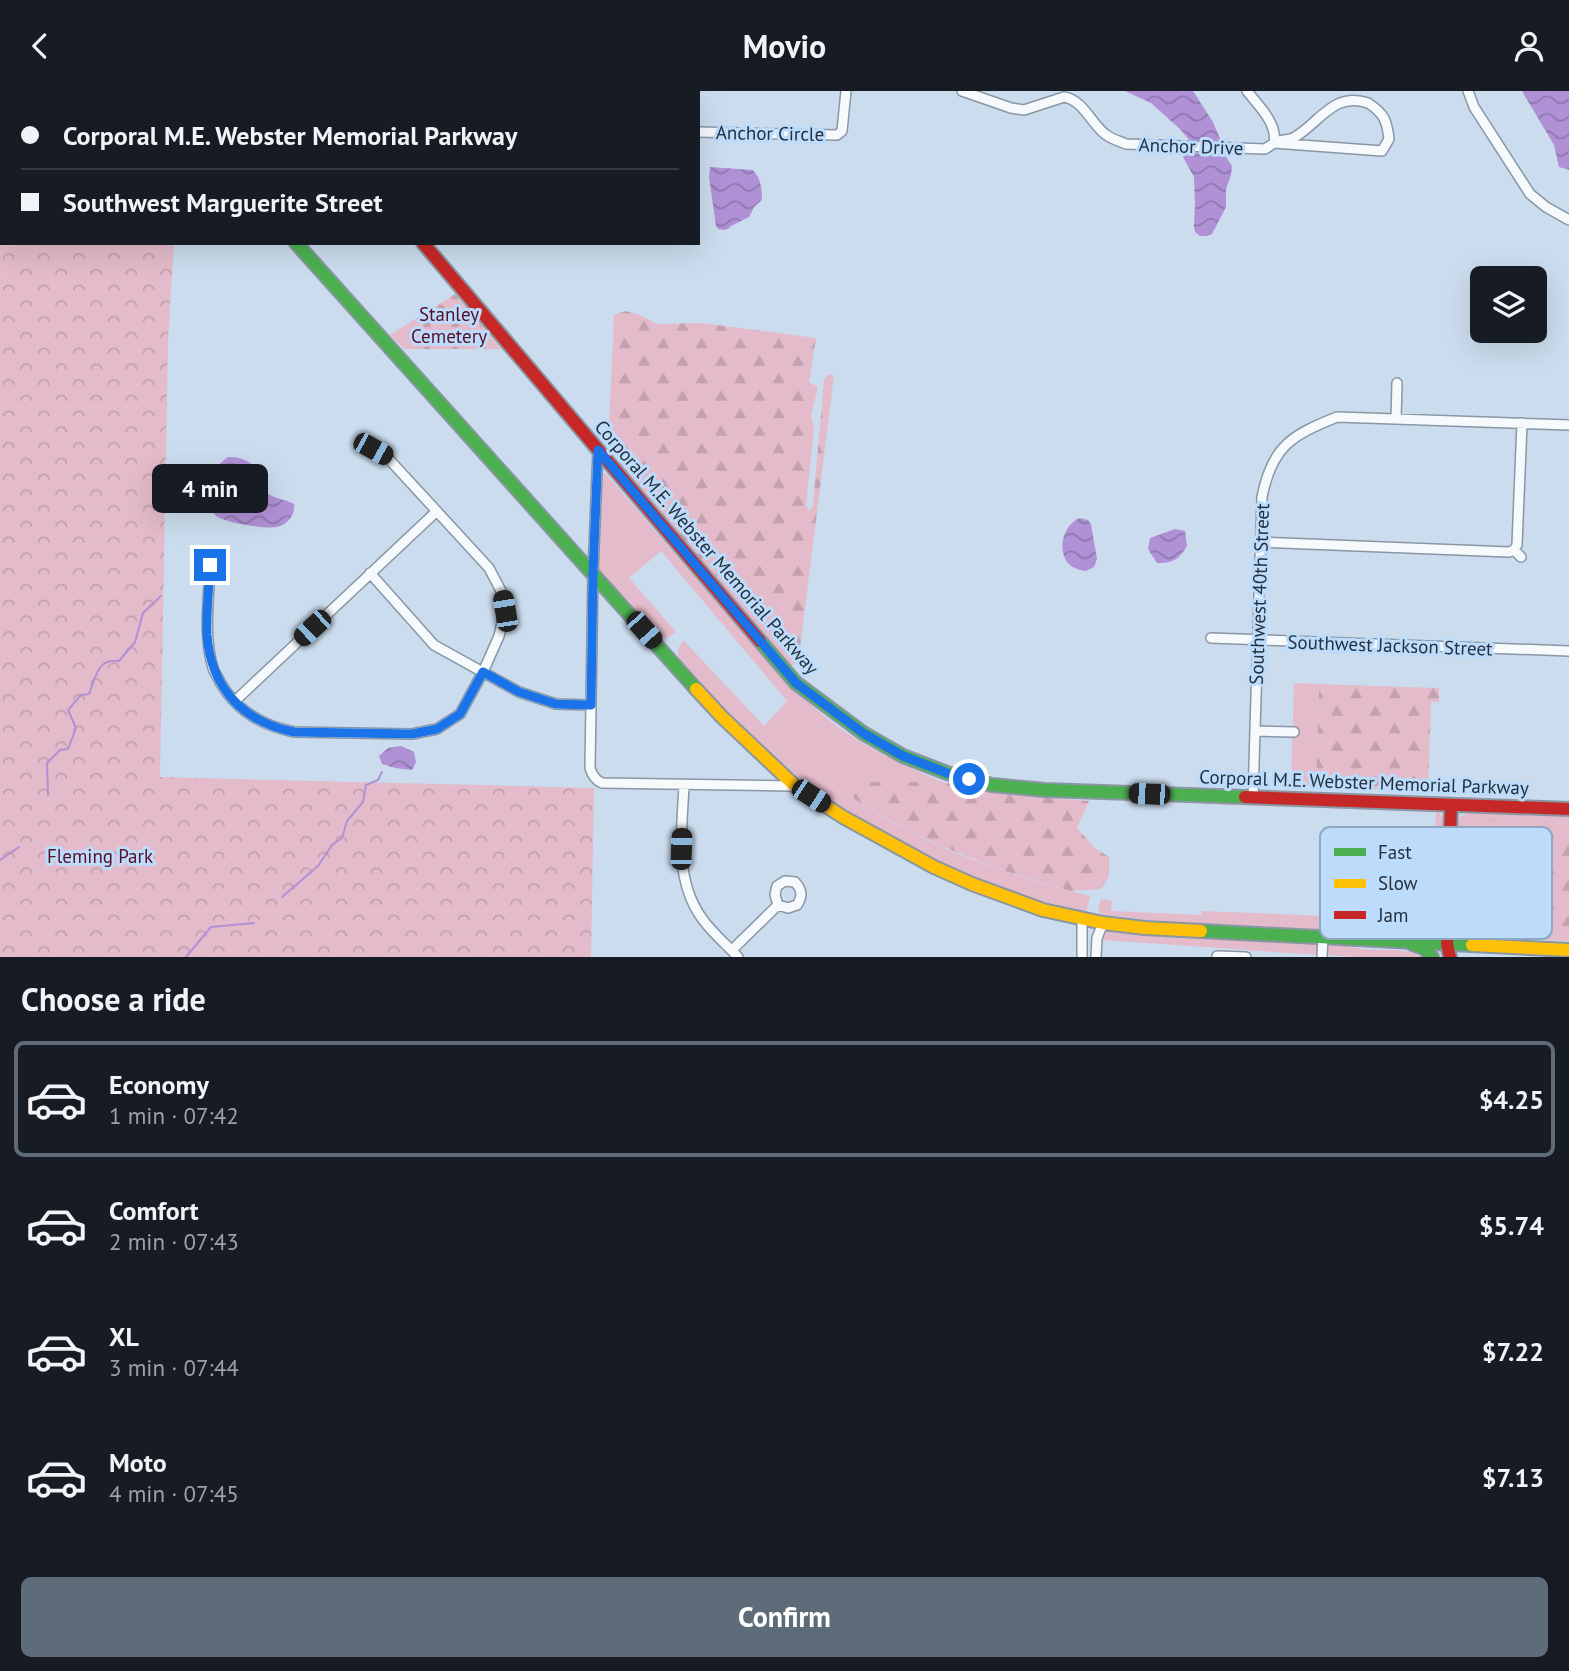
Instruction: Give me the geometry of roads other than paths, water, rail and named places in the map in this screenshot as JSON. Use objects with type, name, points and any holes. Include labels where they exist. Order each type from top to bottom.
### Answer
[{"type":"main road","points":[[298,245],[722,717],[795,786],[843,817],[934,867],[1031,905],[1082,919],[1145,928],[1320,937]]},
{"type":"main road","name":"Corporal M.E. Webster Memorial Parkway","points":[[426,245],[796,683],[863,733],[903,756],[947,773],[992,785],[1045,790],[1569,809]]},
{"type":"main road","points":[[1450,827],[1451,806]]},
{"type":"main road","points":[[1355,939],[1569,950]]},
{"type":"main road","points":[[1447,939],[1450,957]]},
{"type":"main road","points":[[1404,942],[1424,949],[1432,957]]},
{"type":"main road","points":[[1442,957],[1447,944]]},
{"type":"main road","points":[[1460,957],[1475,945]]},
{"type":"street","name":"Anchor Circle","points":[[700,132],[837,135],[842,131],[846,91]]},
{"type":"street","name":"Anchor Drive","points":[[962,91],[1024,110],[1064,97],[1070,98],[1104,133],[1126,144],[1265,149],[1273,143]]},
{"type":"street","points":[[1247,91],[1268,119],[1276,135],[1273,143]]},
{"type":"street","points":[[1468,91],[1474,107],[1530,194],[1546,207],[1569,219]]},
{"type":"street","points":[[1347,97],[1363,100],[1378,109],[1387,123],[1390,139],[1382,151],[1273,143],[1295,138],[1328,105],[1347,97]]},
{"type":"street","points":[[1397,383],[1396,419],[1569,425]]},
{"type":"street","name":"Southwest 40th Street","points":[[1253,797],[1262,497],[1269,470],[1287,442],[1304,430],[1336,417],[1396,419]]},
{"type":"street","points":[[1260,543],[1518,554],[1521,423]]},
{"type":"street","points":[[213,562],[210,565],[207,635],[213,669],[228,695],[247,714],[277,729],[294,732],[412,734],[437,729],[460,714],[499,636],[505,611],[502,591],[489,568],[386,456],[373,449]]},
{"type":"street","points":[[598,450],[593,573],[591,773],[602,783],[795,786]]},
{"type":"street","points":[[234,701],[437,511]]},
{"type":"street","points":[[370,573],[434,645],[519,692],[556,704],[591,705]]},
{"type":"street","name":"Southwest Jackson Street","points":[[1211,638],[1569,651]]},
{"type":"street","points":[[1255,731],[1294,732]]},
{"type":"street","points":[[684,785],[681,849],[685,886],[702,920],[735,954],[778,905]]},
{"type":"street","points":[[1082,919],[1082,957]]},
{"type":"street","points":[[1096,957],[1097,938],[1103,923]]},
{"type":"street","points":[[1322,957],[1323,939]]},
{"type":"street","points":[[1217,955],[1246,957]]},
{"type":"water","points":[[1125,91],[1193,91],[1213,122],[1221,141],[1216,144],[1191,142],[1151,103]]},
{"type":"water","points":[[1522,91],[1569,91],[1569,170],[1559,167],[1554,145]]},
{"type":"water","points":[[1187,153],[1224,154],[1232,166],[1226,189],[1226,207],[1212,234],[1207,236],[1200,236],[1195,232],[1194,177],[1183,157]]},
{"type":"water","points":[[710,167],[753,170],[758,177],[762,200],[754,207],[749,217],[728,229],[718,229],[716,226]]},
{"type":"water","points":[[228,457],[249,462],[266,492],[294,504],[294,512],[287,521],[277,527],[254,526],[234,523],[214,514],[209,502],[210,483],[215,470]]},
{"type":"water","points":[[1080,518],[1091,524],[1097,559],[1094,567],[1086,571],[1070,565],[1063,551],[1063,539],[1067,529]]},
{"type":"water","points":[[1175,529],[1185,531],[1187,546],[1175,560],[1157,563],[1148,549],[1150,538]]},
{"type":"water","points":[[401,746],[414,752],[416,762],[412,770],[382,764],[379,756],[388,748]]},
{"type":"waterway","points":[[48,795],[47,763],[60,750],[68,749],[76,728],[68,710],[81,695],[89,694],[98,670],[106,663],[119,661],[135,642],[143,613],[161,596]]},
{"type":"waterway","points":[[282,897],[318,866],[332,845],[342,838],[347,821],[363,802],[366,785],[378,780],[382,772]]},
{"type":"waterway","points":[[0,860],[19,847]]},
{"type":"waterway","points":[[186,957],[211,927],[254,923]]},
{"type":"park label","name":"Stanley Cemetery","points":[[449,325]]},
{"type":"park label","name":"Fleming Park","points":[[100,856]]}]
